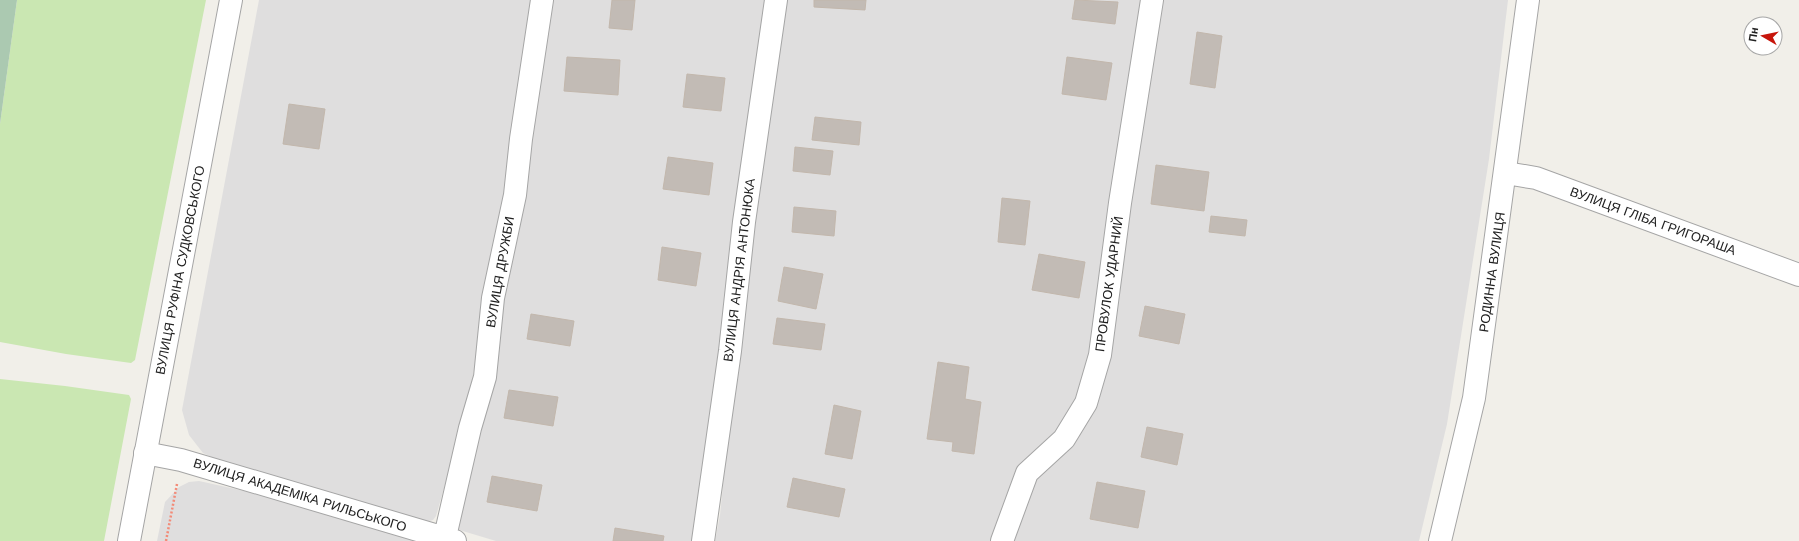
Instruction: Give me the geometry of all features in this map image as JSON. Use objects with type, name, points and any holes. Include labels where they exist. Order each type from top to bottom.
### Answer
[{"type":"street","name":"ВУЛИЦЯ РУФІНА СУДКОВСЬКОГО","points":[[129,541],[231,0]]},
{"type":"street","name":"ВУЛИЦЯ ДРУЖБИ","points":[[448,540],[470,428],[485,377],[493,298],[514,195],[542,0]]},
{"type":"street","name":"ВУЛИЦЯ АНДРІЯ АНТОНЮКА","points":[[703,541],[730,351],[744,222],[776,0]]},
{"type":"street","name":"ПРОВУЛОК УДАРНИЙ","points":[[1002,541],[1028,473],[1064,439],[1086,403],[1100,355],[1120,203],[1152,0]]},
{"type":"street","name":"РОДИННА ВУЛИЦЯ","points":[[1440,541],[1474,398],[1506,173],[1528,0]]},
{"type":"street","name":"ВУЛИЦЯ ГЛІБА ГРИГОРАША","points":[[1506,173],[1536,178],[1799,275]]},
{"type":"street","name":"ВУЛИЦЯ АКАДЕМІКА РИЛЬСЬКОГО","points":[[145,453],[181,460],[448,540]]},
{"type":"path","points":[[166,541],[181,460]]},
{"type":"shaded area","points":[[259,0],[536,0],[476,361],[462,426],[436,516],[433,520],[426,522],[218,460],[203,453],[189,435],[182,410]]},
{"type":"shaded area","points":[[548,0],[767,0],[694,541],[496,541],[456,529]]},
{"type":"shaded area","points":[[785,0],[1508,0],[1489,159],[1447,424],[1419,541],[715,541],[720,515],[746,257]]},
{"type":"shaded area","points":[[199,481],[263,495],[416,541],[157,541],[165,502],[179,487],[189,482]]},
{"type":"green space","points":[[0,0],[17,0],[0,124]]},
{"type":"green space","points":[[17,0],[206,0],[135,360],[131,363],[66,354],[0,342],[0,124]]},
{"type":"green space","points":[[0,379],[129,395],[131,399],[104,541],[0,541]]},
{"type":"building","points":[[612,0],[635,0],[632,30],[609,28]]},
{"type":"building","points":[[814,0],[866,0],[865,10],[814,7]]},
{"type":"building","points":[[1075,0],[1118,2],[1115,24],[1072,19]]},
{"type":"building","points":[[1197,32],[1222,36],[1215,88],[1190,84]]},
{"type":"building","points":[[567,57],[620,60],[618,95],[564,91]]},
{"type":"building","points":[[1067,57],[1112,63],[1106,100],[1062,94]]},
{"type":"building","points":[[687,74],[725,78],[721,111],[683,107]]},
{"type":"building","points":[[289,104],[325,109],[319,149],[283,144]]},
{"type":"building","points":[[815,117],[861,122],[859,145],[812,140]]},
{"type":"building","points":[[795,147],[833,151],[830,175],[793,171]]},
{"type":"building","points":[[668,157],[713,163],[709,195],[663,189]]},
{"type":"building","points":[[1156,165],[1209,172],[1204,211],[1151,204]]},
{"type":"building","points":[[1002,198],[1030,201],[1025,245],[998,242]]},
{"type":"building","points":[[794,207],[836,211],[834,236],[792,232]]},
{"type":"building","points":[[1211,216],[1247,220],[1245,236],[1209,232]]},
{"type":"building","points":[[662,247],[701,253],[696,286],[658,280]]},
{"type":"building","points":[[1039,254],[1085,262],[1079,298],[1032,290]]},
{"type":"building","points":[[784,267],[823,274],[816,309],[778,301]]},
{"type":"building","points":[[1145,306],[1185,314],[1179,344],[1139,336]]},
{"type":"building","points":[[531,314],[574,321],[570,346],[527,339]]},
{"type":"building","points":[[777,318],[825,324],[821,350],[773,344]]},
{"type":"building","points":[[938,362],[969,367],[965,399],[981,402],[974,454],[952,451],[953,442],[927,439]]},
{"type":"building","points":[[509,390],[558,397],[553,426],[504,418]]},
{"type":"building","points":[[834,405],[861,411],[852,459],[825,454]]},
{"type":"building","points":[[1147,427],[1183,434],[1177,465],[1141,457]]},
{"type":"building","points":[[492,476],[542,485],[537,511],[487,502]]},
{"type":"building","points":[[793,478],[845,489],[839,517],[787,507]]},
{"type":"building","points":[[1097,482],[1145,491],[1138,528],[1090,519]]},
{"type":"building","points":[[615,528],[664,536],[663,541],[613,541]]}]
